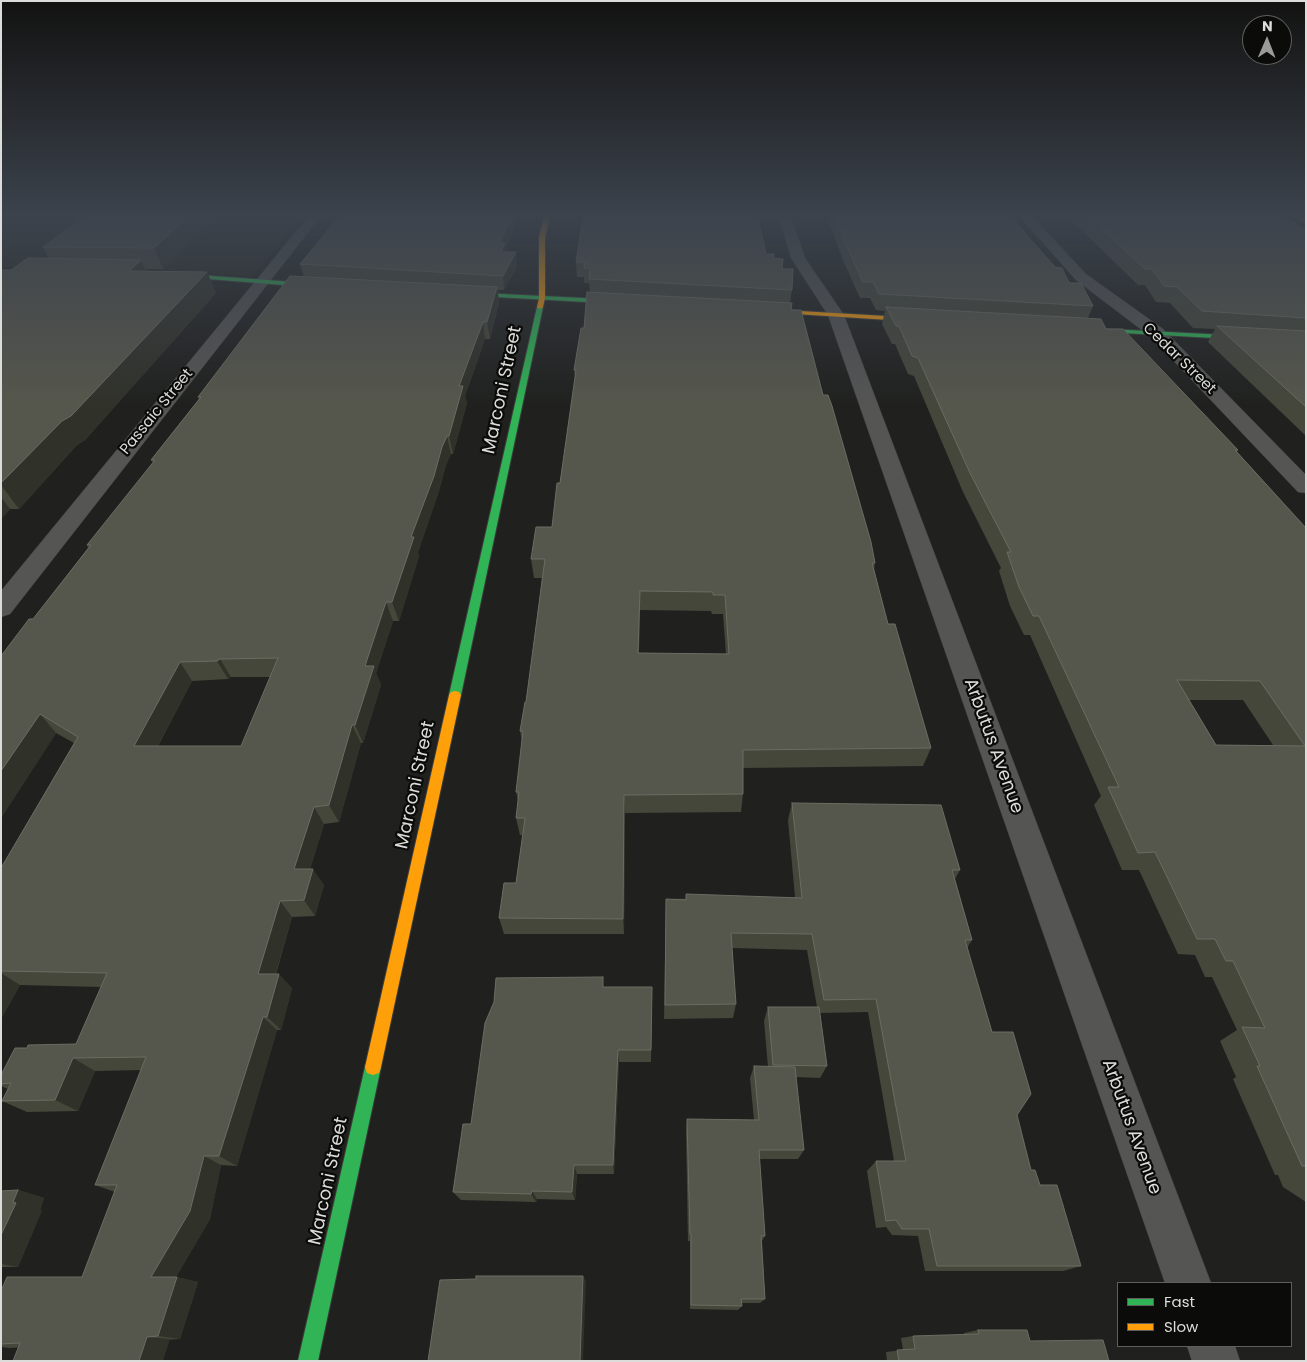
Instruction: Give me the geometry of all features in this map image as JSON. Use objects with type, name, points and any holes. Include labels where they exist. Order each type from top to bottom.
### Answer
[{"type":"street","points":[[230,281],[328,287]]},
{"type":"street","name":"Passaic Street","points":[[1,608],[262,281]]},
{"type":"street","name":"Marconi Street","points":[[308,1361],[542,298],[542,281]]},
{"type":"street","name":"Arbutus Avenue","points":[[813,281],[836,315],[1188,1282]]},
{"type":"street","name":"Cedar Street","points":[[1086,281],[1156,333],[1306,487]]},
{"type":"street","points":[[448,293],[630,303]]},
{"type":"street","points":[[758,311],[933,321]]},
{"type":"street","points":[[1079,329],[1306,341]]},
{"type":"street","points":[[1211,1347],[1216,1361]]},
{"type":"building","points":[[1,281],[199,281],[71,416],[62,421],[1,483]]},
{"type":"building","points":[[287,281],[376,281],[497,287],[487,322],[483,322],[459,386],[463,386],[449,436],[447,436],[442,447],[434,476],[411,537],[414,537],[392,602],[386,602],[365,666],[374,666],[355,725],[352,725],[329,805],[314,807],[294,869],[313,869],[304,900],[280,901],[258,974],[279,974],[267,1017],[263,1017],[219,1156],[204,1156],[190,1211],[151,1277],[177,1277],[158,1336],[147,1337],[139,1361],[13,1361],[20,1343],[1,1344],[1,1291],[7,1277],[82,1277],[117,1185],[95,1185],[146,1057],[73,1058],[55,1100],[2,1101],[11,1083],[1,1084],[1,1075],[15,1048],[27,1048],[28,1045],[76,1044],[107,973],[1,971],[1,868],[78,737],[40,714],[1,771],[1,656],[29,619],[33,619],[91,545],[87,545],[155,460],[151,460],[201,397],[198,397]],"holes":[[[278,658],[241,746],[134,746],[180,662]]]},
{"type":"building","points":[[618,281],[792,281],[792,290]]},
{"type":"building","points":[[862,281],[1068,281],[1069,283],[1081,283],[1093,306],[879,294],[873,282]]},
{"type":"building","points":[[1160,281],[1306,281],[1306,318],[1202,311],[1177,287],[1164,286]]},
{"type":"building","points":[[587,292],[792,303],[791,310],[801,310],[823,395],[828,395],[832,406],[871,542],[875,563],[872,563],[888,624],[895,624],[931,748],[743,750],[743,794],[624,795],[623,919],[499,918],[504,883],[516,883],[525,818],[516,818],[519,792],[516,792],[523,731],[520,731],[526,702],[545,559],[531,559],[536,527],[552,527],[557,483],[560,483],[576,370],[574,370],[581,328],[584,328]],"holes":[[[640,591],[713,592],[713,595],[725,595],[729,654],[638,653]]]},
{"type":"building","points":[[886,307],[1101,319],[1106,329],[1123,329],[1238,450],[1235,450],[1306,528],[1306,1168],[1302,1166],[1257,1066],[1260,1066],[1242,1027],[1265,1028],[1233,961],[1226,961],[1215,939],[1197,939],[1155,852],[1138,853],[1108,787],[1119,787],[1039,616],[1033,616],[1019,587],[1007,552],[1011,552],[970,473],[918,358],[912,356],[899,326],[896,326]],"holes":[[[1177,680],[1260,681],[1305,746],[1216,745]]]},
{"type":"building","points":[[1217,326],[1306,331],[1306,407]]},
{"type":"building","points":[[792,803],[941,805],[960,870],[952,870],[972,940],[965,940],[992,1032],[1013,1032],[1031,1094],[1017,1115],[1031,1170],[1035,1170],[1040,1185],[1057,1185],[1081,1266],[937,1266],[929,1229],[902,1229],[896,1220],[886,1221],[876,1161],[906,1161],[876,999],[824,1000],[812,934],[731,933],[736,1004],[665,1005],[666,899],[686,900],[686,894],[802,898]]},
{"type":"building","points":[[603,977],[603,987],[652,987],[651,1050],[618,1050],[613,1165],[574,1165],[572,1192],[532,1191],[531,1194],[453,1192],[463,1124],[471,1124],[485,1023],[494,1002],[496,978]]},
{"type":"building","points":[[768,1007],[819,1007],[827,1066],[773,1065]]},
{"type":"building","points":[[754,1066],[795,1067],[804,1150],[759,1150],[765,1236],[761,1236],[765,1299],[741,1299],[742,1306],[691,1305],[691,1234],[687,1119],[759,1120]]},
{"type":"building","points":[[18,1190],[13,1202],[16,1203],[1,1235],[1,1191]]},
{"type":"building","points":[[476,1276],[583,1276],[580,1361],[428,1361],[440,1280],[476,1279]]},
{"type":"building","points":[[978,1330],[1027,1330],[1030,1341],[1103,1340],[1109,1361],[899,1361],[897,1350],[915,1349],[913,1336],[979,1334]]},
{"type":"traffic: fast","points":[[247,281],[321,286]]},
{"type":"traffic: fast","points":[[461,294],[623,302]]},
{"type":"traffic: fast","points":[[455,695],[540,307]]},
{"type":"traffic: fast","points":[[1088,330],[1306,341]]},
{"type":"traffic: fast","points":[[308,1361],[373,1067]]},
{"type":"traffic: slow","points":[[540,307],[542,281]]},
{"type":"traffic: slow","points":[[766,311],[920,320]]},
{"type":"traffic: slow","points":[[373,1067],[455,695]]}]
